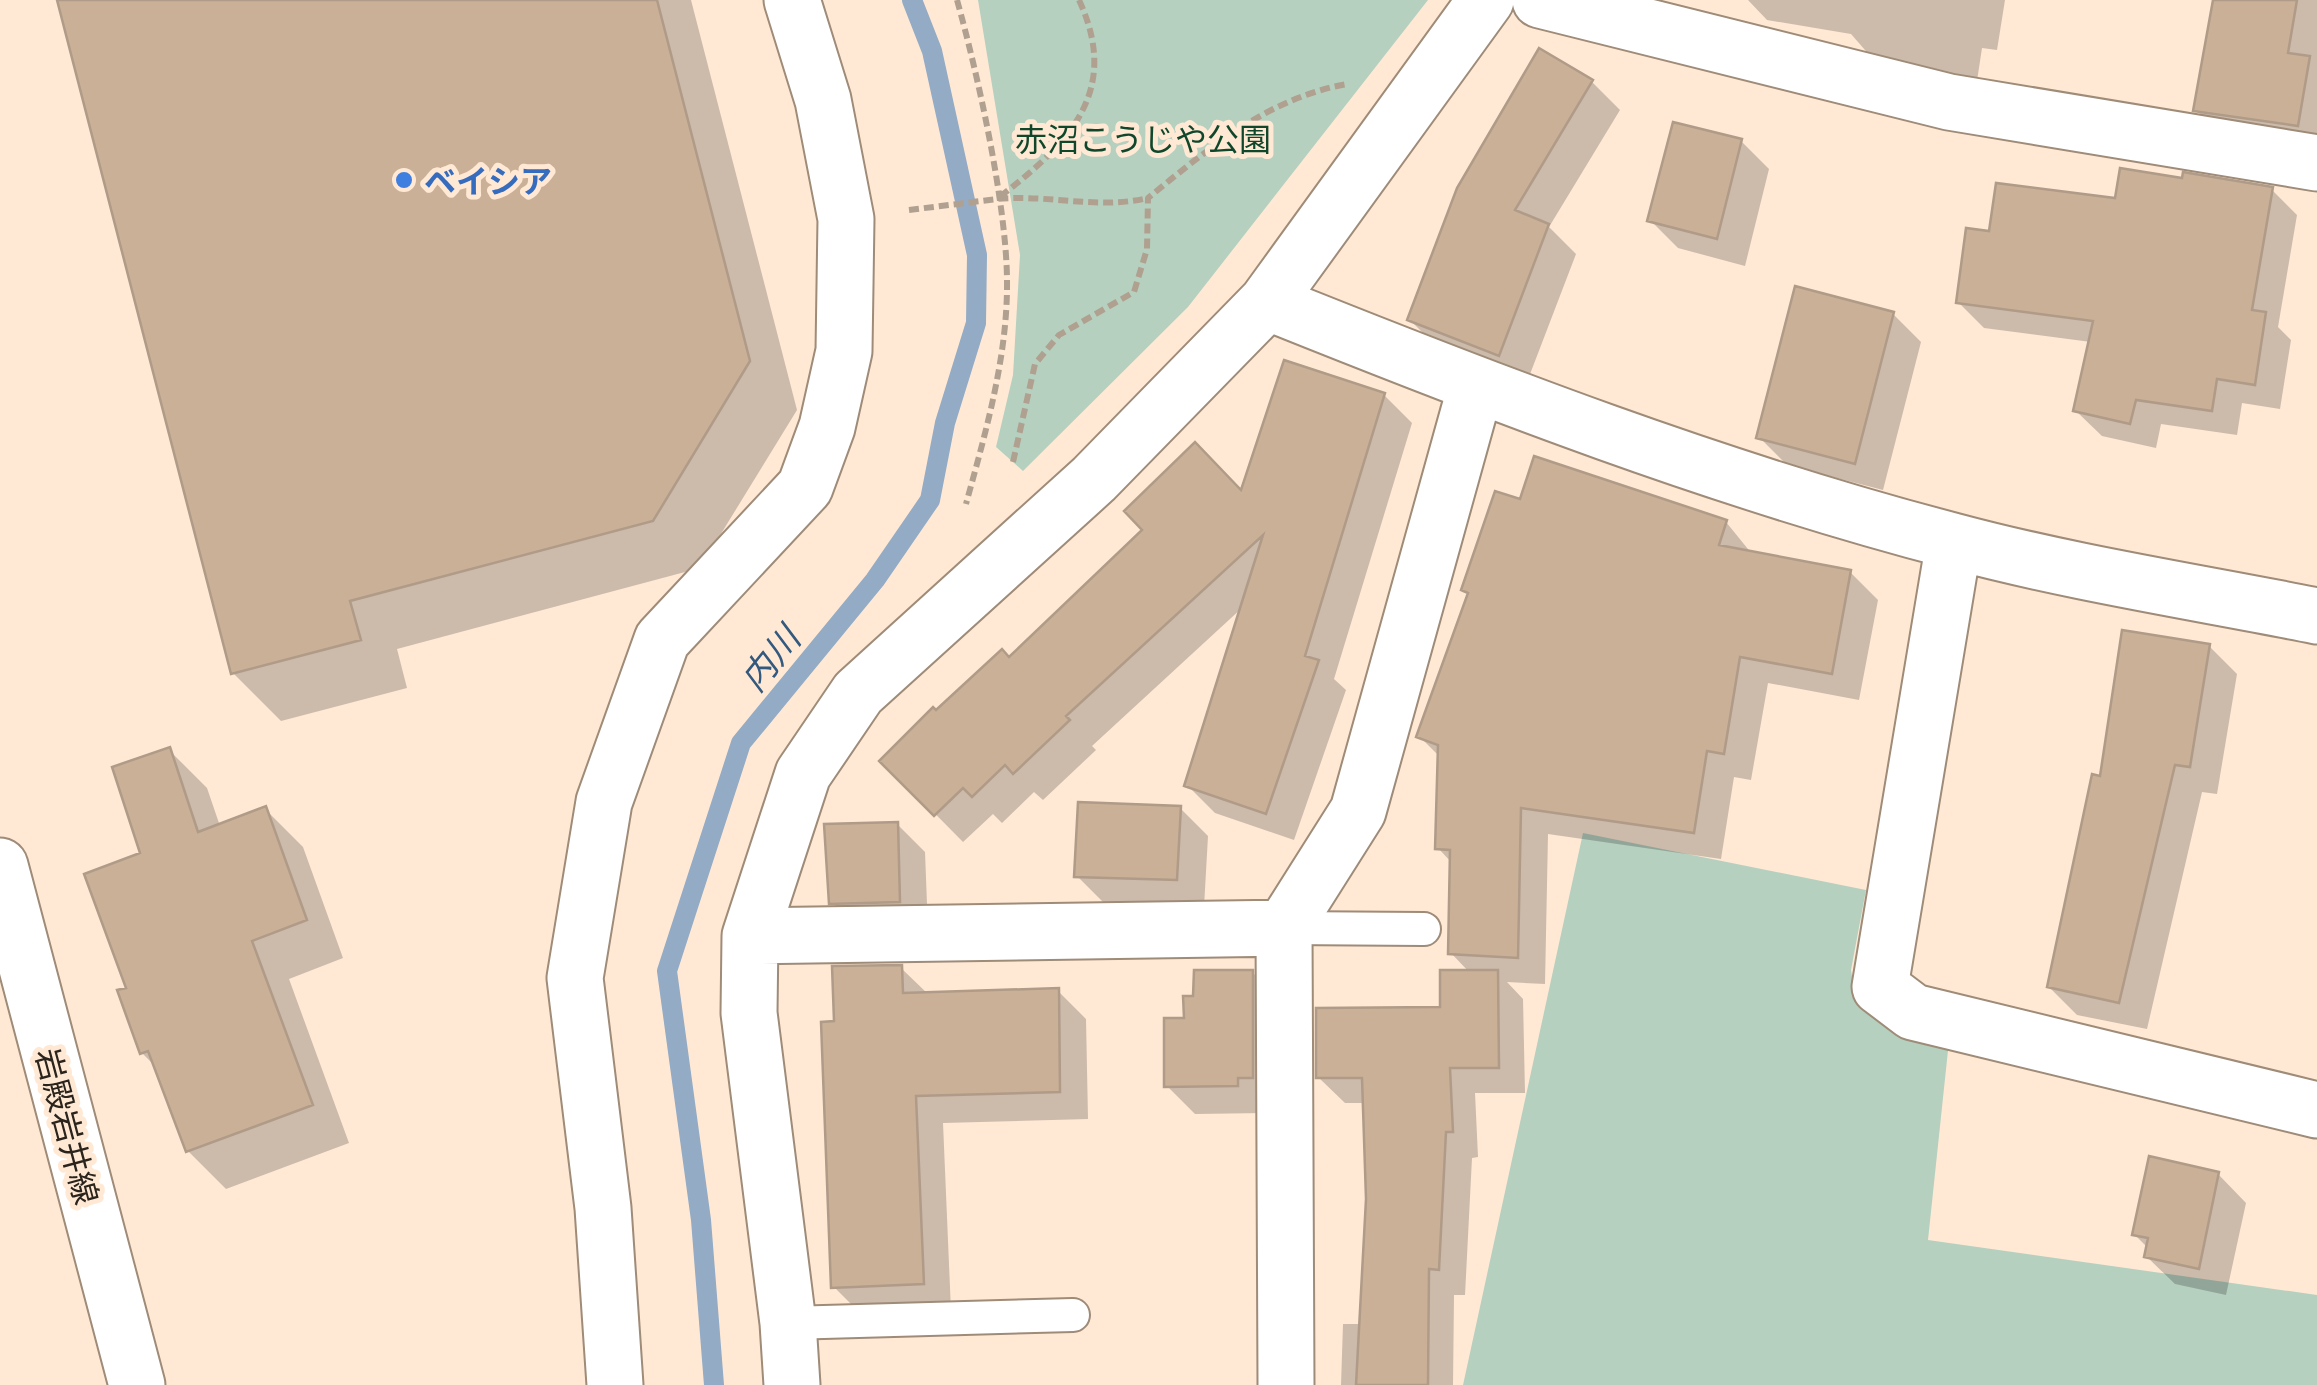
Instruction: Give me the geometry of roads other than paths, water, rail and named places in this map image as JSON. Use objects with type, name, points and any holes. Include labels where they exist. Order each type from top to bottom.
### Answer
[{"type":"street","points":[[616,1385],[603,1208],[575,978],[604,802],[662,640],[805,487],[826,427],[844,351],[846,219],[823,100],[792,0]]},
{"type":"street","points":[[792,1385],[788,1323],[749,1012],[750,936],[803,774],[858,694],[1094,479],[1266,302],[1486,0]]},
{"type":"street","points":[[1540,0],[1949,102],[2317,163]]},
{"type":"street","points":[[1266,302],[1476,386],[1703,464],[1954,542],[2317,616]]},
{"type":"street","points":[[1286,1385],[1284,928],[1358,811],[1476,386]]},
{"type":"street","points":[[1954,542],[1880,987],[1913,1012],[2317,1110]]},
{"type":"street","name":"岩殿岩井線","points":[[0,866],[137,1385]]},
{"type":"street","points":[[750,936],[1284,928]]},
{"type":"lane","points":[[1284,928],[1424,930]]},
{"type":"lane","points":[[788,1323],[1073,1315]]},
{"type":"waterway","name":"内川","points":[[714,1385],[701,1220],[667,971],[741,743],[875,580],[930,500],[945,423],[976,323],[977,255],[932,51],[912,0]]},
{"type":"place","name":"ベイシア","points":[[404,180]]},
{"type":"park label","name":"赤沼こうじや公園","points":[[1143,138]]}]
